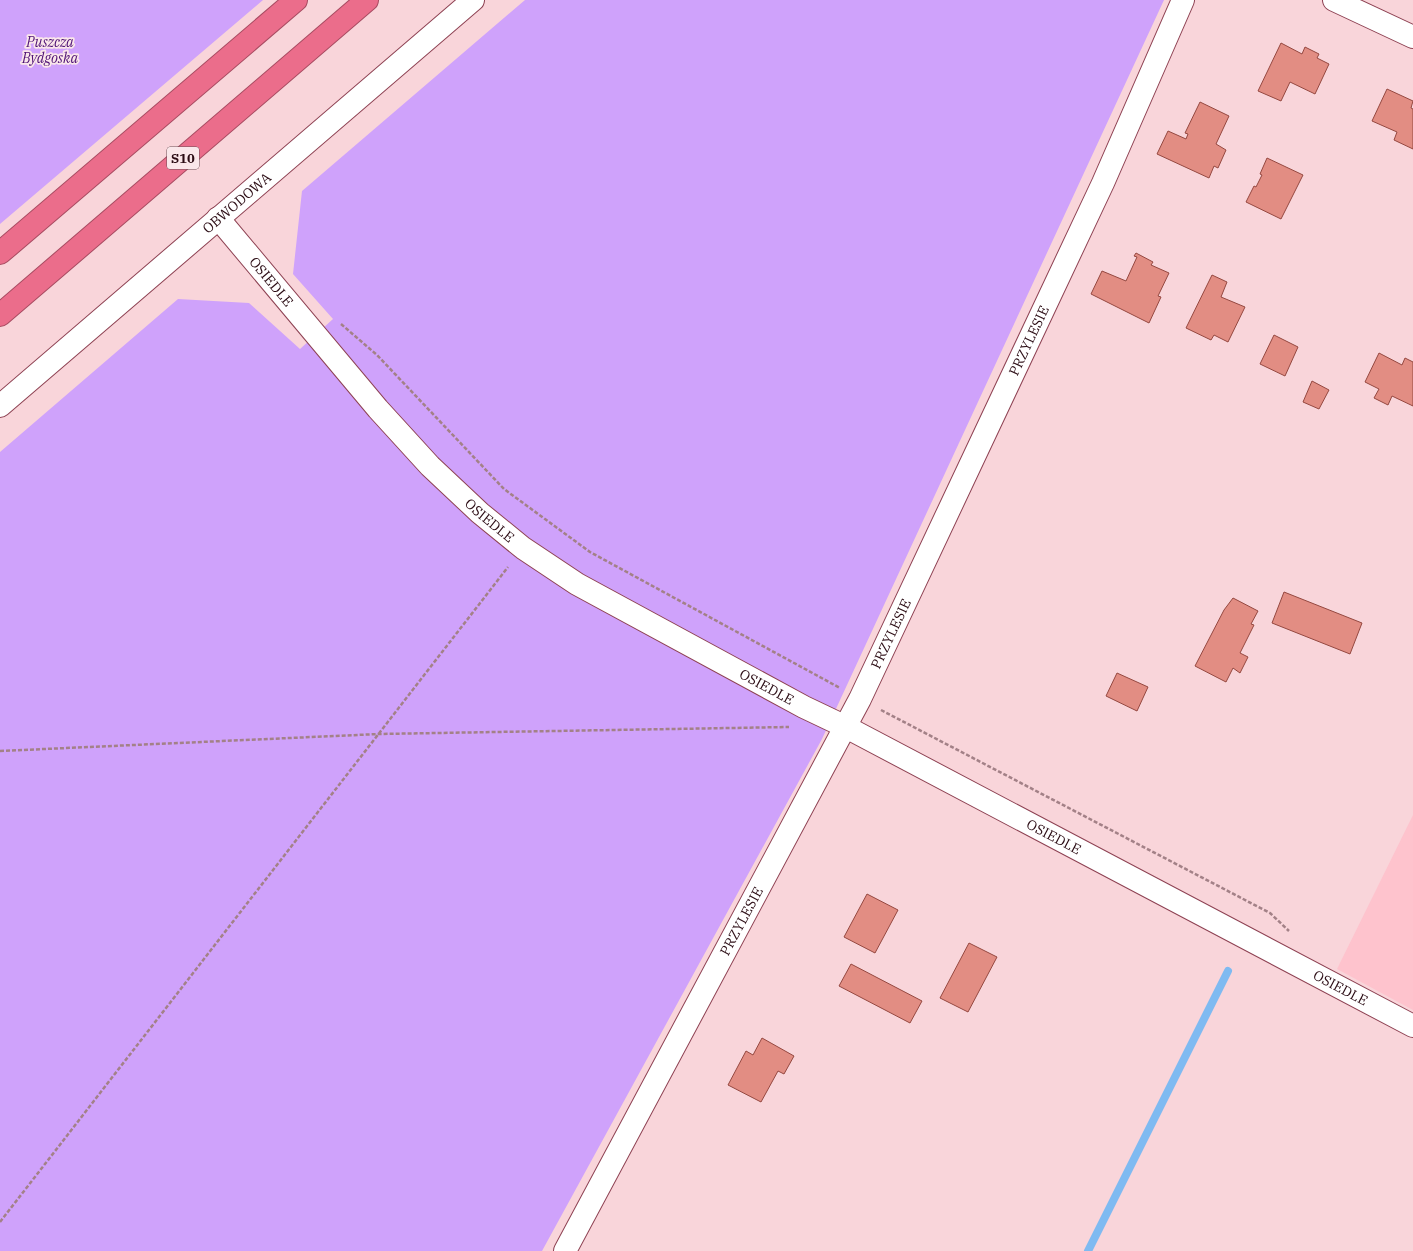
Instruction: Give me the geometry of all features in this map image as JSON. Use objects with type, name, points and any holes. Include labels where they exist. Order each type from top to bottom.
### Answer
[{"type":"highway","points":[[0,253],[296,0]]},
{"type":"highway","name":"S10","points":[[0,316],[367,0]]},
{"type":"street","name":"OBWODOWA","points":[[0,406],[473,0]]},
{"type":"street","name":"PRZYLESIE","points":[[565,1251],[860,699],[1103,183],[1183,0]]},
{"type":"street","points":[[1334,0],[1413,37]]},
{"type":"street","name":"OSIEDLE","points":[[218,218],[378,409],[430,466],[480,513],[524,548],[584,588],[804,707],[846,727],[1413,1026]]},
{"type":"path","points":[[336,320],[377,356],[504,489],[590,552],[860,699],[1270,913],[1291,934]]},
{"type":"path","points":[[0,1222],[524,548]]},
{"type":"path","points":[[0,750],[379,734],[790,727]]},
{"type":"shaded area","points":[[1413,815],[1413,1010],[1337,969]]},
{"type":"green space","name":"Puszcza Bydgoska","points":[[0,0],[263,0],[0,224]]},
{"type":"green space","points":[[525,0],[1164,0],[822,739],[542,1251],[0,1251],[0,452],[178,299],[249,303],[300,349],[333,319],[293,274],[302,191]]},
{"type":"building","points":[[1281,43],[1302,54],[1305,47],[1319,54],[1317,58],[1329,64],[1315,94],[1290,82],[1281,101],[1258,91]]},
{"type":"building","points":[[1387,89],[1413,101],[1411,108],[1413,109],[1413,149],[1394,140],[1397,132],[1372,121]]},
{"type":"building","points":[[1200,102],[1229,116],[1216,144],[1226,150],[1218,168],[1214,166],[1209,178],[1157,154],[1168,131],[1186,139],[1188,134],[1185,133]]},
{"type":"building","points":[[1267,158],[1303,175],[1281,219],[1246,202],[1254,186],[1256,187],[1262,175],[1260,174]]},
{"type":"building","points":[[1136,253],[1153,262],[1151,265],[1169,273],[1158,296],[1161,297],[1149,323],[1091,294],[1102,271],[1126,281],[1137,257],[1134,256]]},
{"type":"building","points":[[1212,275],[1227,282],[1221,297],[1245,307],[1228,342],[1214,335],[1211,340],[1186,328]]},
{"type":"building","points":[[1274,335],[1298,347],[1285,376],[1260,364]]},
{"type":"building","points":[[1379,353],[1402,365],[1405,358],[1413,362],[1413,406],[1392,396],[1388,405],[1374,398],[1379,389],[1365,382]]},
{"type":"building","points":[[1312,381],[1329,390],[1319,409],[1303,402]]},
{"type":"building","points":[[1284,592],[1362,623],[1350,654],[1272,623]]},
{"type":"building","points":[[1233,598],[1258,611],[1251,624],[1254,625],[1240,653],[1248,657],[1240,673],[1233,668],[1226,682],[1195,666],[1224,610]]},
{"type":"building","points":[[1117,673],[1148,687],[1137,711],[1106,696]]},
{"type":"building","points":[[867,894],[898,910],[875,953],[844,937]]},
{"type":"building","points":[[969,943],[997,957],[968,1012],[940,998]]},
{"type":"building","points":[[851,964],[922,1001],[910,1023],[839,986]]},
{"type":"building","points":[[762,1038],[794,1056],[784,1074],[778,1071],[761,1102],[728,1085],[746,1051],[753,1055]]},
{"type":"waterway","points":[[1088,1251],[1228,971]]}]
